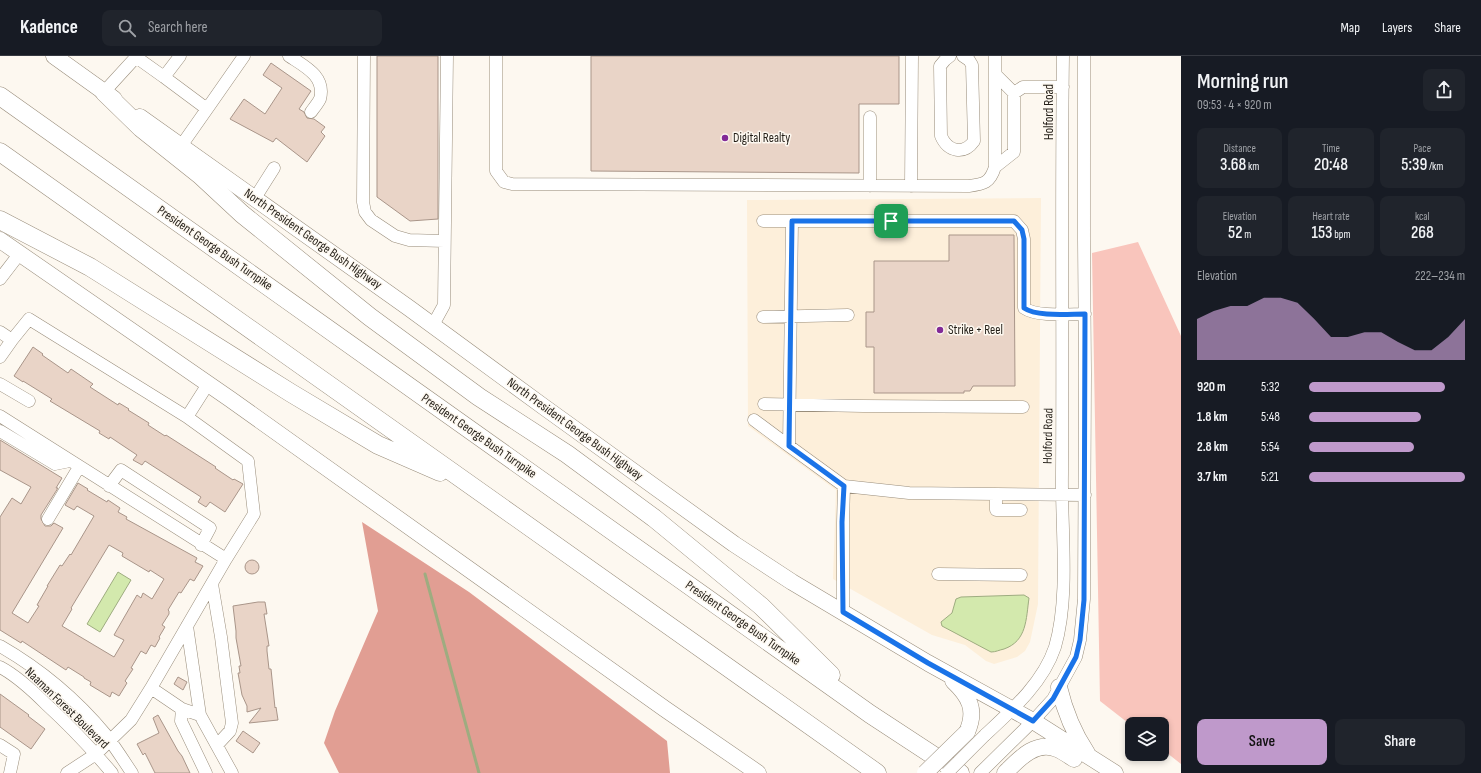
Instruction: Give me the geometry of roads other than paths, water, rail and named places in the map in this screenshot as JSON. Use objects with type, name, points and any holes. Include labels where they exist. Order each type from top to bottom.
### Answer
[{"type":"highway","points":[[104,92],[141,128],[200,175],[242,214],[370,317],[479,397],[567,454],[654,518],[761,606],[870,714]]},
{"type":"highway","name":"President George Bush Turnpike","points":[[0,96],[870,714],[960,773]]},
{"type":"highway","points":[[0,152],[877,773]]},
{"type":"highway","points":[[0,220],[90,267],[291,393],[378,445],[476,489]]},
{"type":"main road","name":"North President George Bush Highway","points":[[54,56],[433,325],[734,544],[843,612],[936,667],[1033,721],[1115,773]]},
{"type":"main road","points":[[0,240],[208,384],[665,709],[758,773]]},
{"type":"main road","points":[[925,773],[967,732],[971,723],[972,711],[969,700],[963,691],[936,667]]},
{"type":"main road","points":[[1059,688],[1074,734],[1088,756]]},
{"type":"main road","points":[[1005,773],[1024,754],[1040,747],[1056,748],[1099,773]]},
{"type":"street","points":[[104,92],[136,56],[207,109]]},
{"type":"street","points":[[164,77],[180,56]]},
{"type":"street","points":[[180,146],[244,56]]},
{"type":"street","points":[[289,56],[313,71],[320,84],[320,99],[311,112]]},
{"type":"street","points":[[364,56],[363,202],[365,212],[371,220],[395,236],[409,240],[444,241]]},
{"type":"street","points":[[433,325],[444,306],[447,56]]},
{"type":"street","points":[[496,56],[496,171],[504,182],[512,184],[870,186],[978,185],[988,181],[995,167],[1014,152],[1014,93],[995,74]]},
{"type":"street","points":[[911,186],[912,56]]},
{"type":"street","points":[[950,56],[940,66],[941,136],[948,147],[955,149],[970,147],[974,140],[972,65],[969,60],[963,56]]},
{"type":"street","points":[[995,56],[995,167]]},
{"type":"street","name":"Holford Road","points":[[947,773],[1012,709],[1031,688],[1046,668],[1055,647],[1061,614],[1063,572],[1063,56]]},
{"type":"street","points":[[980,773],[1033,721],[1053,699],[1076,657],[1080,640],[1084,600],[1085,495],[1084,56]]},
{"type":"street","points":[[1014,93],[1023,87],[1063,87]]},
{"type":"street","points":[[870,116],[870,186]]},
{"type":"street","points":[[255,198],[274,168]]},
{"type":"street","points":[[763,221],[1014,221],[1022,230],[1024,239],[1024,308],[1029,311],[1085,314]]},
{"type":"street","points":[[789,446],[792,221]]},
{"type":"street","points":[[0,279],[20,253]]},
{"type":"street","points":[[763,316],[848,316]]},
{"type":"street","points":[[0,358],[29,319],[187,417],[248,462],[254,514],[131,720],[96,754],[67,773]]},
{"type":"street","points":[[0,332],[12,340]]},
{"type":"street","points":[[0,384],[28,401]]},
{"type":"street","points":[[187,417],[208,384]]},
{"type":"street","points":[[764,404],[1023,407]]},
{"type":"street","points":[[0,416],[226,560]]},
{"type":"street","points":[[754,420],[844,486],[909,493],[1085,495]]},
{"type":"street","points":[[0,431],[55,464],[75,464]]},
{"type":"street","points":[[48,519],[75,464]]},
{"type":"street","points":[[109,486],[121,470],[210,528],[201,545]]},
{"type":"street","points":[[843,612],[842,522],[844,486]]},
{"type":"street","points":[[996,495],[996,510],[1021,510]]},
{"type":"street","points":[[938,574],[1021,575]]},
{"type":"street","points":[[212,584],[221,637],[232,723],[230,731],[217,745]]},
{"type":"street","points":[[187,626],[200,715],[232,773]]},
{"type":"street","name":"Naaman Forest Boulevard","points":[[0,646],[23,659],[72,698],[110,741],[132,773]]},
{"type":"street","name":"Naaman Forest Boulevard","points":[[0,667],[26,685],[96,754],[112,773]]},
{"type":"street","points":[[151,688],[182,709],[200,715]]},
{"type":"street","points":[[182,709],[181,721],[206,773]]},
{"type":"street","points":[[0,745],[14,754],[10,773]]},
{"type":"waterway","points":[[425,574],[479,773]]},
{"type":"place","name":"Digital Realty","points":[[725,138]]},
{"type":"place","name":"Strike + Reel","points":[[940,330]]}]
